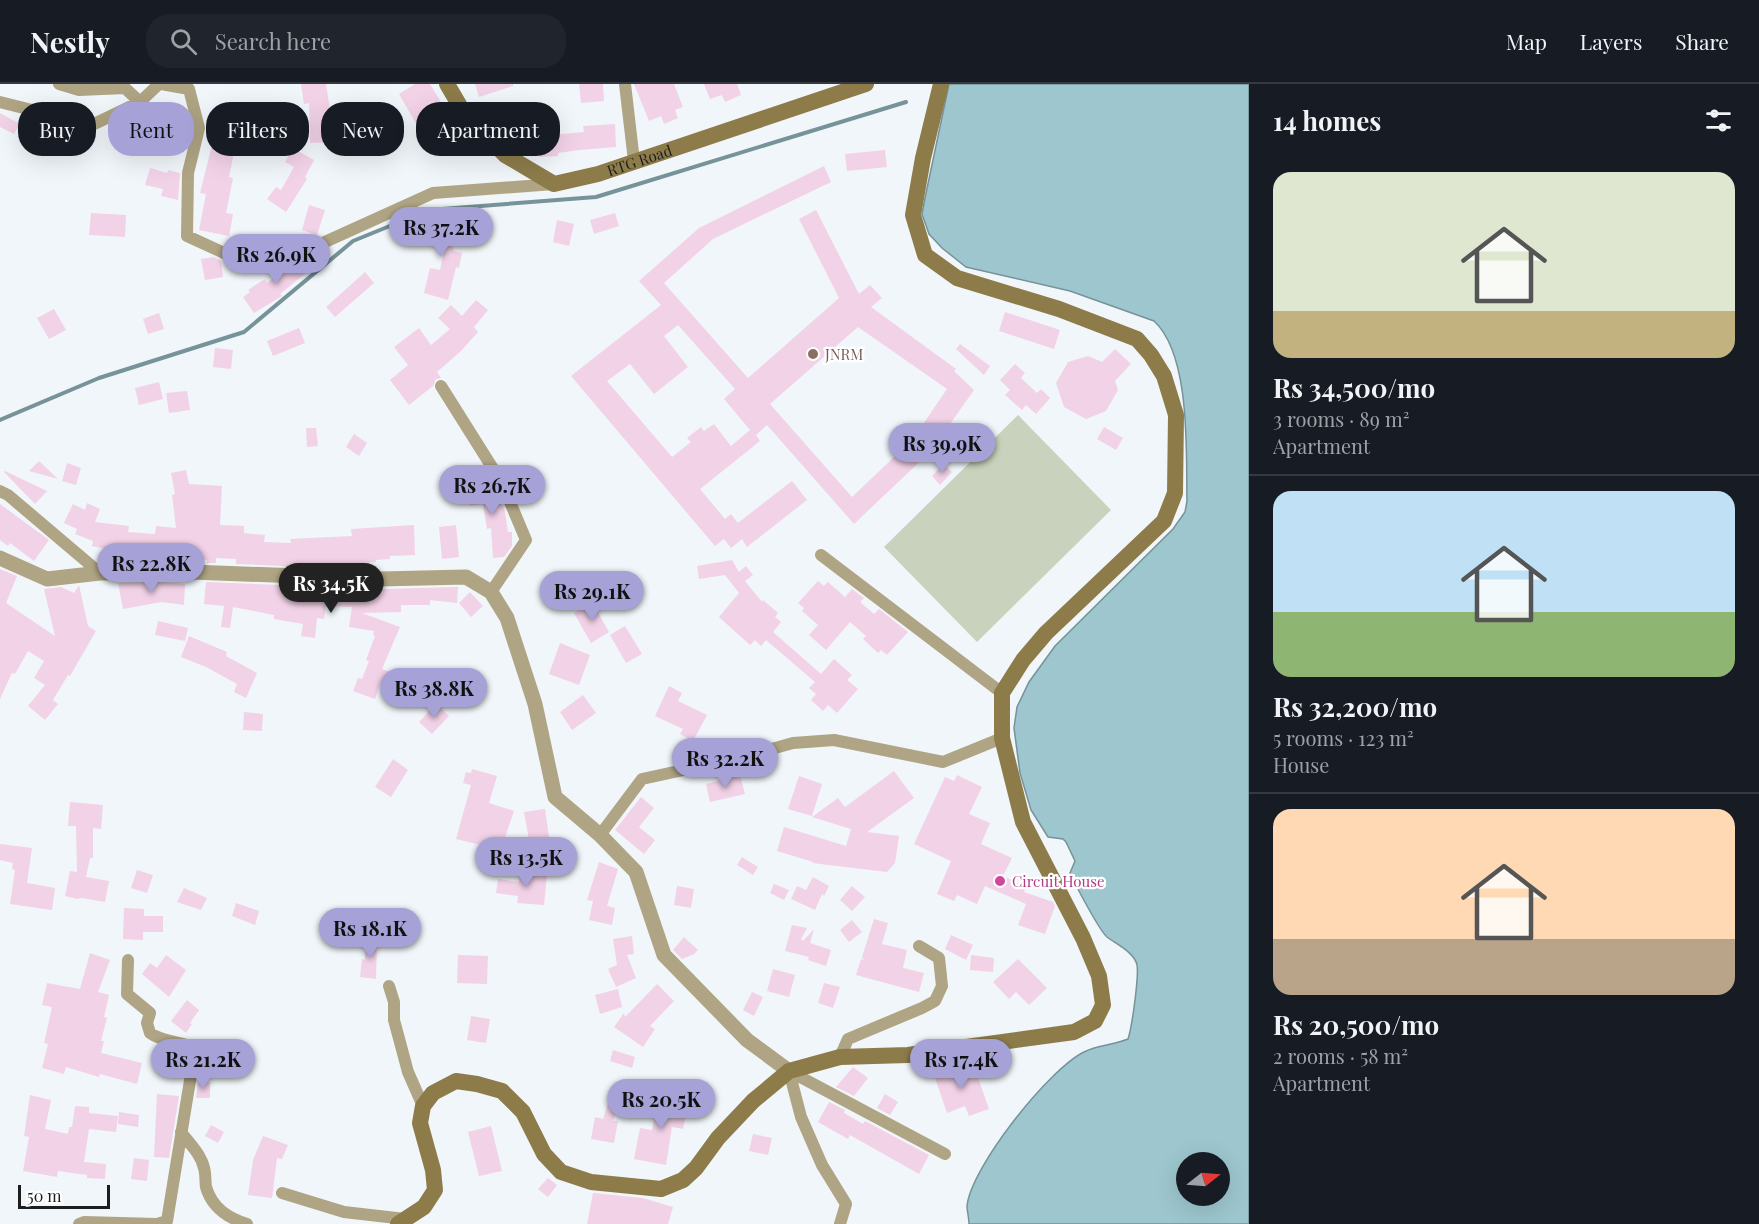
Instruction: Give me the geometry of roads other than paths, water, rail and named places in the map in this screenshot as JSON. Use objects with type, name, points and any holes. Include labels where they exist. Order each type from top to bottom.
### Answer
[{"type":"main road","points":[[447,84],[464,113],[505,155],[554,184]]},
{"type":"main road","name":"RTG Road","points":[[554,184],[598,174],[866,84]]},
{"type":"main road","points":[[402,1222],[424,1207],[435,1190],[433,1170],[420,1123],[423,1106],[434,1093],[456,1081],[477,1083],[502,1091],[523,1112],[544,1155],[561,1172],[591,1182],[660,1189],[684,1180],[718,1138],[753,1101],[789,1071],[840,1057],[908,1055],[1074,1032],[1095,1021],[1103,1005],[1099,976],[1083,938],[1023,822],[1002,738],[1002,693],[1023,660],[1046,633],[1164,521],[1175,493],[1176,415],[1164,376],[1151,355],[1137,339],[1059,309],[957,278],[925,255],[913,215],[923,158],[941,84]]},
{"type":"street","points":[[59,84],[78,90],[124,88],[140,102],[160,84],[189,89],[199,128],[188,173],[187,236],[246,263],[316,246],[433,193],[554,184]]},
{"type":"street","points":[[625,84],[634,161]]},
{"type":"street","points":[[0,102],[92,125],[108,117]]},
{"type":"street","points":[[441,386],[502,483],[526,540],[491,592]]},
{"type":"street","points":[[0,491],[8,495],[100,573]]},
{"type":"street","points":[[821,555],[1002,693]]},
{"type":"street","points":[[0,558],[47,579],[100,573],[191,572],[380,579],[466,577],[491,592],[507,618],[535,704],[555,797],[600,835],[636,872],[663,955],[747,1040],[789,1071],[945,1154]]},
{"type":"street","points":[[600,835],[642,779],[739,758],[793,743],[834,740],[943,762],[1002,738]]},
{"type":"street","points":[[840,1057],[848,1039],[935,1001],[942,986],[939,958],[919,946]]},
{"type":"street","points":[[79,1224],[84,1222],[157,1224],[167,1221],[172,1197],[180,1132],[195,1050],[191,1046],[159,1039],[150,1033],[147,1023],[150,1013],[128,994],[128,960]]},
{"type":"street","points":[[389,987],[394,1002],[394,1020],[408,1072],[423,1106]]},
{"type":"street","points":[[789,1071],[801,1117],[822,1165],[846,1204],[840,1224]]},
{"type":"street","points":[[180,1132],[200,1156],[206,1187],[213,1202],[225,1215],[247,1224]]},
{"type":"street","points":[[282,1193],[344,1212],[402,1222]]},
{"type":"water","points":[[949,84],[1249,84],[1249,1224],[969,1224],[967,1206],[982,1168],[1014,1121],[1033,1098],[1069,1062],[1084,1052],[1128,1039],[1136,991],[1136,961],[1103,933],[1070,873],[1075,861],[1066,842],[1063,839],[1048,837],[1031,810],[1020,773],[1014,728],[1017,707],[1029,682],[1055,646],[1173,529],[1185,512],[1187,501],[1186,432],[1175,357],[1166,337],[1154,321],[1070,291],[966,267],[929,234],[922,214]]},
{"type":"waterway","points":[[0,420],[99,378],[244,332],[353,241],[429,210],[596,197],[906,102]]},
{"type":"place","name":"JNRM","points":[[813,354]]},
{"type":"place","name":"Circuit House","points":[[1000,881]]}]
